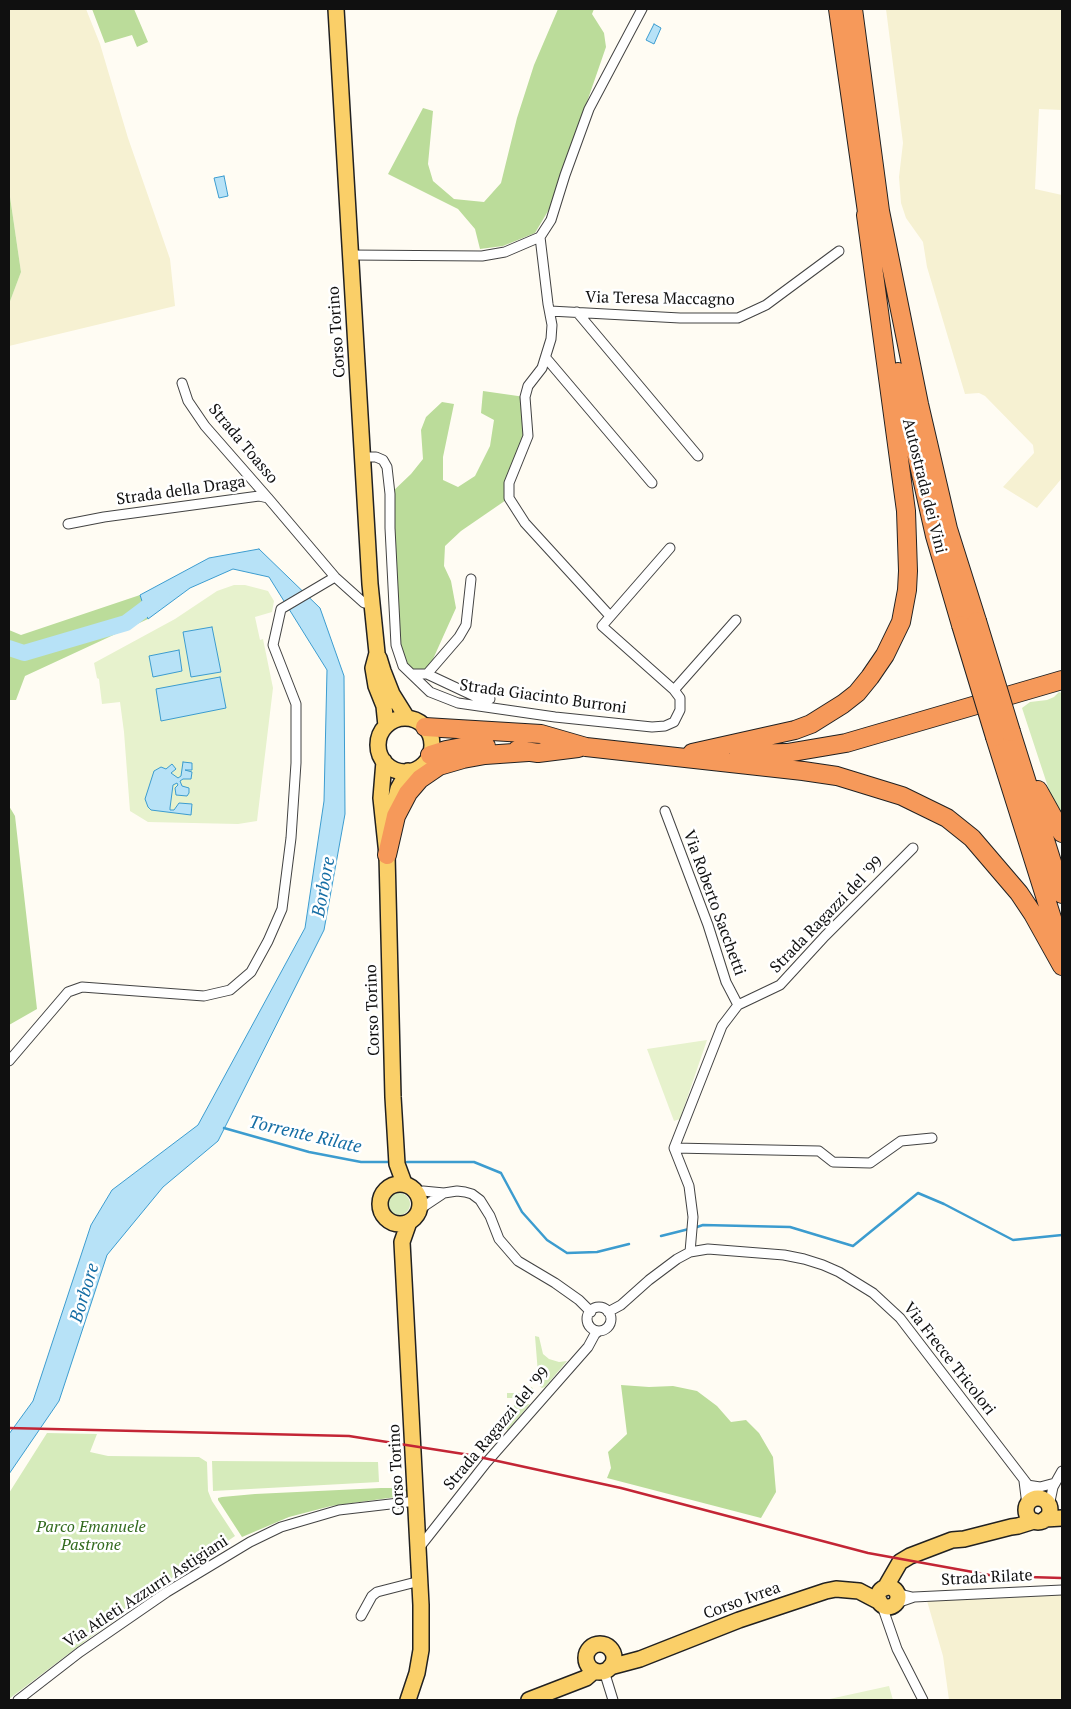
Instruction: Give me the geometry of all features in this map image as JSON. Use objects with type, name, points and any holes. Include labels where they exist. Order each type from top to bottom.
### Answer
[{"type":"highway","name":"Autostrada dei Vini","points":[[838,9],[866,215],[905,407],[935,536],[969,623]]},
{"type":"highway","name":"Autostrada dei Vini","points":[[853,9],[880,211],[919,404],[969,623],[1003,735],[1062,950]]},
{"type":"highway","points":[[679,756],[794,730],[817,720],[843,704],[862,688],[885,655],[901,622],[907,590],[909,558],[906,511],[866,215]]},
{"type":"highway","points":[[679,756],[787,753],[829,746],[1062,680]]},
{"type":"highway","points":[[425,727],[541,734],[586,747],[802,770],[837,776],[902,796],[941,815],[972,838],[1004,874],[1033,914],[1062,966]]},
{"type":"highway","name":"Autostrada dei Vini","points":[[1003,735],[1062,894]]},
{"type":"highway","points":[[1003,735],[1062,833]]},
{"type":"highway","points":[[430,755],[467,746],[489,746],[528,752]]},
{"type":"highway","points":[[386,855],[396,816],[408,793],[420,779],[439,766],[485,755],[586,747]]},
{"type":"main road","name":"Corso Torino","points":[[336,9],[371,602],[376,653],[373,672],[384,706],[386,726],[381,732],[378,747],[384,761],[382,798],[386,855],[397,1185],[382,1194],[380,1207],[385,1218],[392,1223],[402,1242],[420,1581],[421,1650],[410,1698]]},
{"type":"main road","name":"Corso Torino","points":[[376,653],[392,694],[407,718]]},
{"type":"main road","points":[[386,726],[392,721],[407,718],[415,720],[425,727],[431,740],[430,755]]},
{"type":"main road","name":"Corso Torino","points":[[386,855],[391,813],[398,789],[408,771],[421,766],[430,755]]},
{"type":"main road","points":[[384,761],[399,771],[408,771]]},
{"type":"main road","points":[[397,1185],[409,1185],[418,1193],[420,1209]]},
{"type":"main road","name":"Corso Torino","points":[[402,1242],[410,1222],[420,1209]]},
{"type":"main road","points":[[392,1223],[410,1222]]},
{"type":"main road","points":[[888,1597],[897,1567],[905,1558],[941,1544],[1011,1527],[1023,1516],[1043,1510]]},
{"type":"main road","name":"Corso Ivrea","points":[[599,1668],[640,1659],[720,1627],[793,1601],[836,1589],[859,1591],[888,1597]]},
{"type":"main road","points":[[599,1668],[586,1655],[588,1650],[595,1645],[604,1644],[611,1650],[640,1659]]},
{"type":"main road","points":[[538,1699],[568,1685],[581,1673],[599,1668],[614,1659],[611,1650]]},
{"type":"street","points":[[350,254],[482,256],[505,252],[540,237],[551,220],[589,109],[642,9]]},
{"type":"street","points":[[540,237],[552,325],[551,339],[542,368],[528,386],[526,397],[528,436],[509,483],[509,498],[525,523],[610,616]]},
{"type":"street","name":"Via Teresa Maccagno","points":[[550,310],[680,318],[738,318],[766,305],[839,251]]},
{"type":"street","points":[[577,312],[698,456]]},
{"type":"street","points":[[546,358],[652,483]]},
{"type":"street","name":"Strada Toasso","points":[[182,383],[188,401],[205,426],[268,498]]},
{"type":"street","name":"Strada Giacinto Burroni","points":[[362,457],[376,457],[383,460],[387,467],[390,494],[396,645],[403,666],[430,692],[458,703],[555,718],[652,727],[665,726],[674,722],[680,710],[680,698],[674,690]]},
{"type":"street","name":"Strada della Draga","points":[[68,524],[104,517],[250,497],[268,498],[335,577],[364,603],[371,602]]},
{"type":"street","points":[[670,548],[602,626],[674,690],[736,620]]},
{"type":"street","points":[[9,1061],[68,992],[82,988],[204,996],[230,990],[251,972],[268,941],[282,909],[291,838],[296,763],[296,704],[273,645],[280,609],[335,577]]},
{"type":"street","points":[[427,674],[459,637],[466,625],[471,579]]},
{"type":"street","points":[[412,674],[427,674],[476,697],[490,699]]},
{"type":"street","name":"Via Roberto Sacchetti","points":[[665,811],[708,925],[726,982],[738,1005]]},
{"type":"street","name":"Strada Ragazzi del '99","points":[[674,1148],[722,1026],[738,1005],[780,986],[825,936],[913,848]]},
{"type":"street","points":[[608,1312],[621,1305],[649,1280],[677,1259],[690,1252],[693,1217],[689,1186],[674,1148],[818,1151],[833,1162],[870,1163],[901,1141],[932,1138]]},
{"type":"street","points":[[418,1193],[423,1191],[458,1191],[472,1194],[480,1200],[490,1216],[499,1240],[518,1261],[555,1283],[591,1312]]},
{"type":"street","points":[[420,1209],[444,1192]]},
{"type":"street","name":"Via Frecce Tricolori","points":[[690,1252],[708,1249],[784,1255],[823,1265],[873,1293],[900,1318],[1026,1483],[1043,1510]]},
{"type":"street","points":[[602,1308],[608,1312],[611,1322],[606,1329],[599,1331],[589,1326],[588,1318],[594,1309],[602,1308]]},
{"type":"street","name":"Strada Ragazzi del '99","points":[[419,1548],[486,1463],[588,1347],[595,1334],[599,1331]]},
{"type":"street","points":[[1043,1510],[1062,1471]]},
{"type":"street","points":[[1026,1483],[1040,1487],[1054,1485]]},
{"type":"street","name":"Via Atleti Azzurri Astigiani","points":[[18,1700],[80,1652],[167,1592],[250,1542],[280,1527],[339,1510],[416,1501]]},
{"type":"street","points":[[361,1616],[372,1596],[377,1592],[420,1581]]},
{"type":"street","name":"Strada Rilate","points":[[888,1597],[1062,1590]]},
{"type":"street","points":[[888,1597],[887,1623],[897,1650],[923,1700]]},
{"type":"street","points":[[599,1668],[613,1700]]},
{"type":"shaded area","points":[[9,9],[86,9],[100,44],[128,138],[170,259],[175,306],[9,346],[9,304],[21,272],[9,190]]},
{"type":"shaded area","points":[[886,9],[1062,9],[1062,110],[1039,109],[1035,189],[1062,195],[1062,478],[1037,508],[1003,487],[1034,453],[1033,445],[985,396],[979,393],[965,394],[927,267],[923,242],[906,218],[901,203],[899,177],[903,143]]},
{"type":"shaded area","points":[[925,1594],[1062,1595],[1062,1700],[949,1700],[943,1656]]},
{"type":"green space","points":[[92,9],[134,9],[148,42],[137,47],[132,35],[105,43]]},
{"type":"green space","points":[[558,9],[594,9],[592,14],[604,33],[606,47],[551,206],[535,233],[503,246],[480,249],[475,229],[458,209],[388,174],[423,108],[433,111],[428,164],[433,181],[454,199],[484,202],[501,183],[517,118],[534,65]]},
{"type":"green space","points":[[9,190],[21,272],[9,304]]},
{"type":"green space","points":[[483,391],[525,397],[528,436],[509,498],[461,531],[445,546],[444,566],[451,581],[456,608],[429,668],[412,674],[396,645],[390,494],[411,474],[423,459],[421,430],[426,417],[442,402],[454,404],[443,457],[443,480],[458,487],[475,476],[490,446],[494,420],[481,413]]},
{"type":"green space","points":[[234,585],[245,585],[268,591],[274,601],[272,612],[255,617],[260,640],[263,639],[273,688],[257,821],[238,824],[148,822],[130,811],[120,702],[102,704],[99,679],[97,678],[94,663],[175,619],[217,591]]},
{"type":"green space","points":[[140,595],[148,619],[25,676],[16,700],[9,700],[9,630],[21,635]]},
{"type":"green space","points":[[1059,692],[1062,693],[1062,819],[1049,790],[1022,708],[1030,702],[1047,700],[1054,697]]},
{"type":"green space","points":[[9,806],[15,816],[37,1009],[9,1025]]},
{"type":"green space","points":[[707,1040],[680,1119],[674,1121],[647,1049]]},
{"type":"green space","points":[[399,1193],[407,1196],[410,1204],[407,1212],[399,1215],[391,1212],[388,1204],[391,1196]]},
{"type":"green space","points":[[535,1336],[539,1337],[543,1354],[549,1359],[559,1362],[567,1361],[545,1387],[542,1388],[539,1386]]},
{"type":"green space","points":[[621,1385],[673,1386],[697,1391],[717,1406],[731,1422],[746,1420],[759,1433],[773,1457],[776,1492],[761,1518],[607,1478],[611,1468],[608,1452],[627,1434]]},
{"type":"green space","points":[[532,1387],[533,1390],[527,1398],[507,1398],[507,1393],[527,1393],[528,1389]]},
{"type":"green space","points":[[530,1404],[508,1430],[503,1428],[508,1421],[514,1420],[514,1405]]},
{"type":"green space","name":"Parco Emanuele Pastrone","points":[[47,1433],[97,1434],[90,1452],[108,1456],[199,1457],[207,1462],[208,1491],[212,1501],[235,1536],[88,1639],[9,1699],[9,1493]]},
{"type":"green space","points":[[212,1461],[378,1462],[379,1482],[213,1491]]},
{"type":"green space","points":[[405,1488],[406,1490],[403,1496],[331,1506],[289,1517],[242,1537],[218,1500],[218,1498],[222,1497],[255,1494]]},
{"type":"green space","points":[[889,1686],[893,1700],[825,1700]]},
{"type":"water","points":[[654,24],[661,28],[654,44],[646,40]]},
{"type":"water","points":[[224,176],[228,196],[219,198],[214,178]]},
{"type":"water","points":[[259,549],[320,608],[344,676],[345,814],[324,930],[218,1141],[163,1187],[107,1255],[59,1401],[9,1474],[9,1434],[33,1401],[91,1225],[112,1190],[198,1125],[305,928],[324,801],[327,670],[269,577],[233,569],[190,588],[148,619],[140,595],[209,558]]},
{"type":"water","points":[[212,627],[221,672],[191,677],[183,632]]},
{"type":"water","points":[[179,650],[182,671],[153,677],[149,656]]},
{"type":"water","points":[[220,677],[226,708],[161,721],[156,689]]},
{"type":"water","points":[[183,762],[192,763],[192,770],[185,770],[192,772],[191,779],[180,781],[182,786],[189,788],[189,793],[187,796],[176,795],[175,788],[178,785],[177,783],[173,785],[170,810],[174,810],[179,803],[192,804],[191,815],[151,810],[145,799],[154,771],[161,767],[166,769],[172,764],[176,769],[171,773],[178,778],[181,776]]},
{"type":"waterway","name":"Borbore","points":[[9,648],[24,653],[126,623],[162,596]]},
{"type":"waterway","name":"Torrente Rilate","points":[[224,1128],[309,1152],[361,1162],[388,1162]]},
{"type":"waterway","name":"Torrente Rilate","points":[[407,1162],[474,1162],[501,1173],[522,1212],[547,1240],[567,1253],[597,1252],[629,1244]]},
{"type":"waterway","name":"Torrente Rilate","points":[[694,1228],[703,1225],[790,1227],[853,1246],[918,1193],[944,1204],[1013,1240],[1062,1235]]},
{"type":"waterway","name":"Torrente Rilate","points":[[661,1236],[689,1229]]},
{"type":"railway","points":[[9,1428],[349,1436],[470,1455],[621,1488],[868,1553],[995,1576],[1062,1578]]}]
